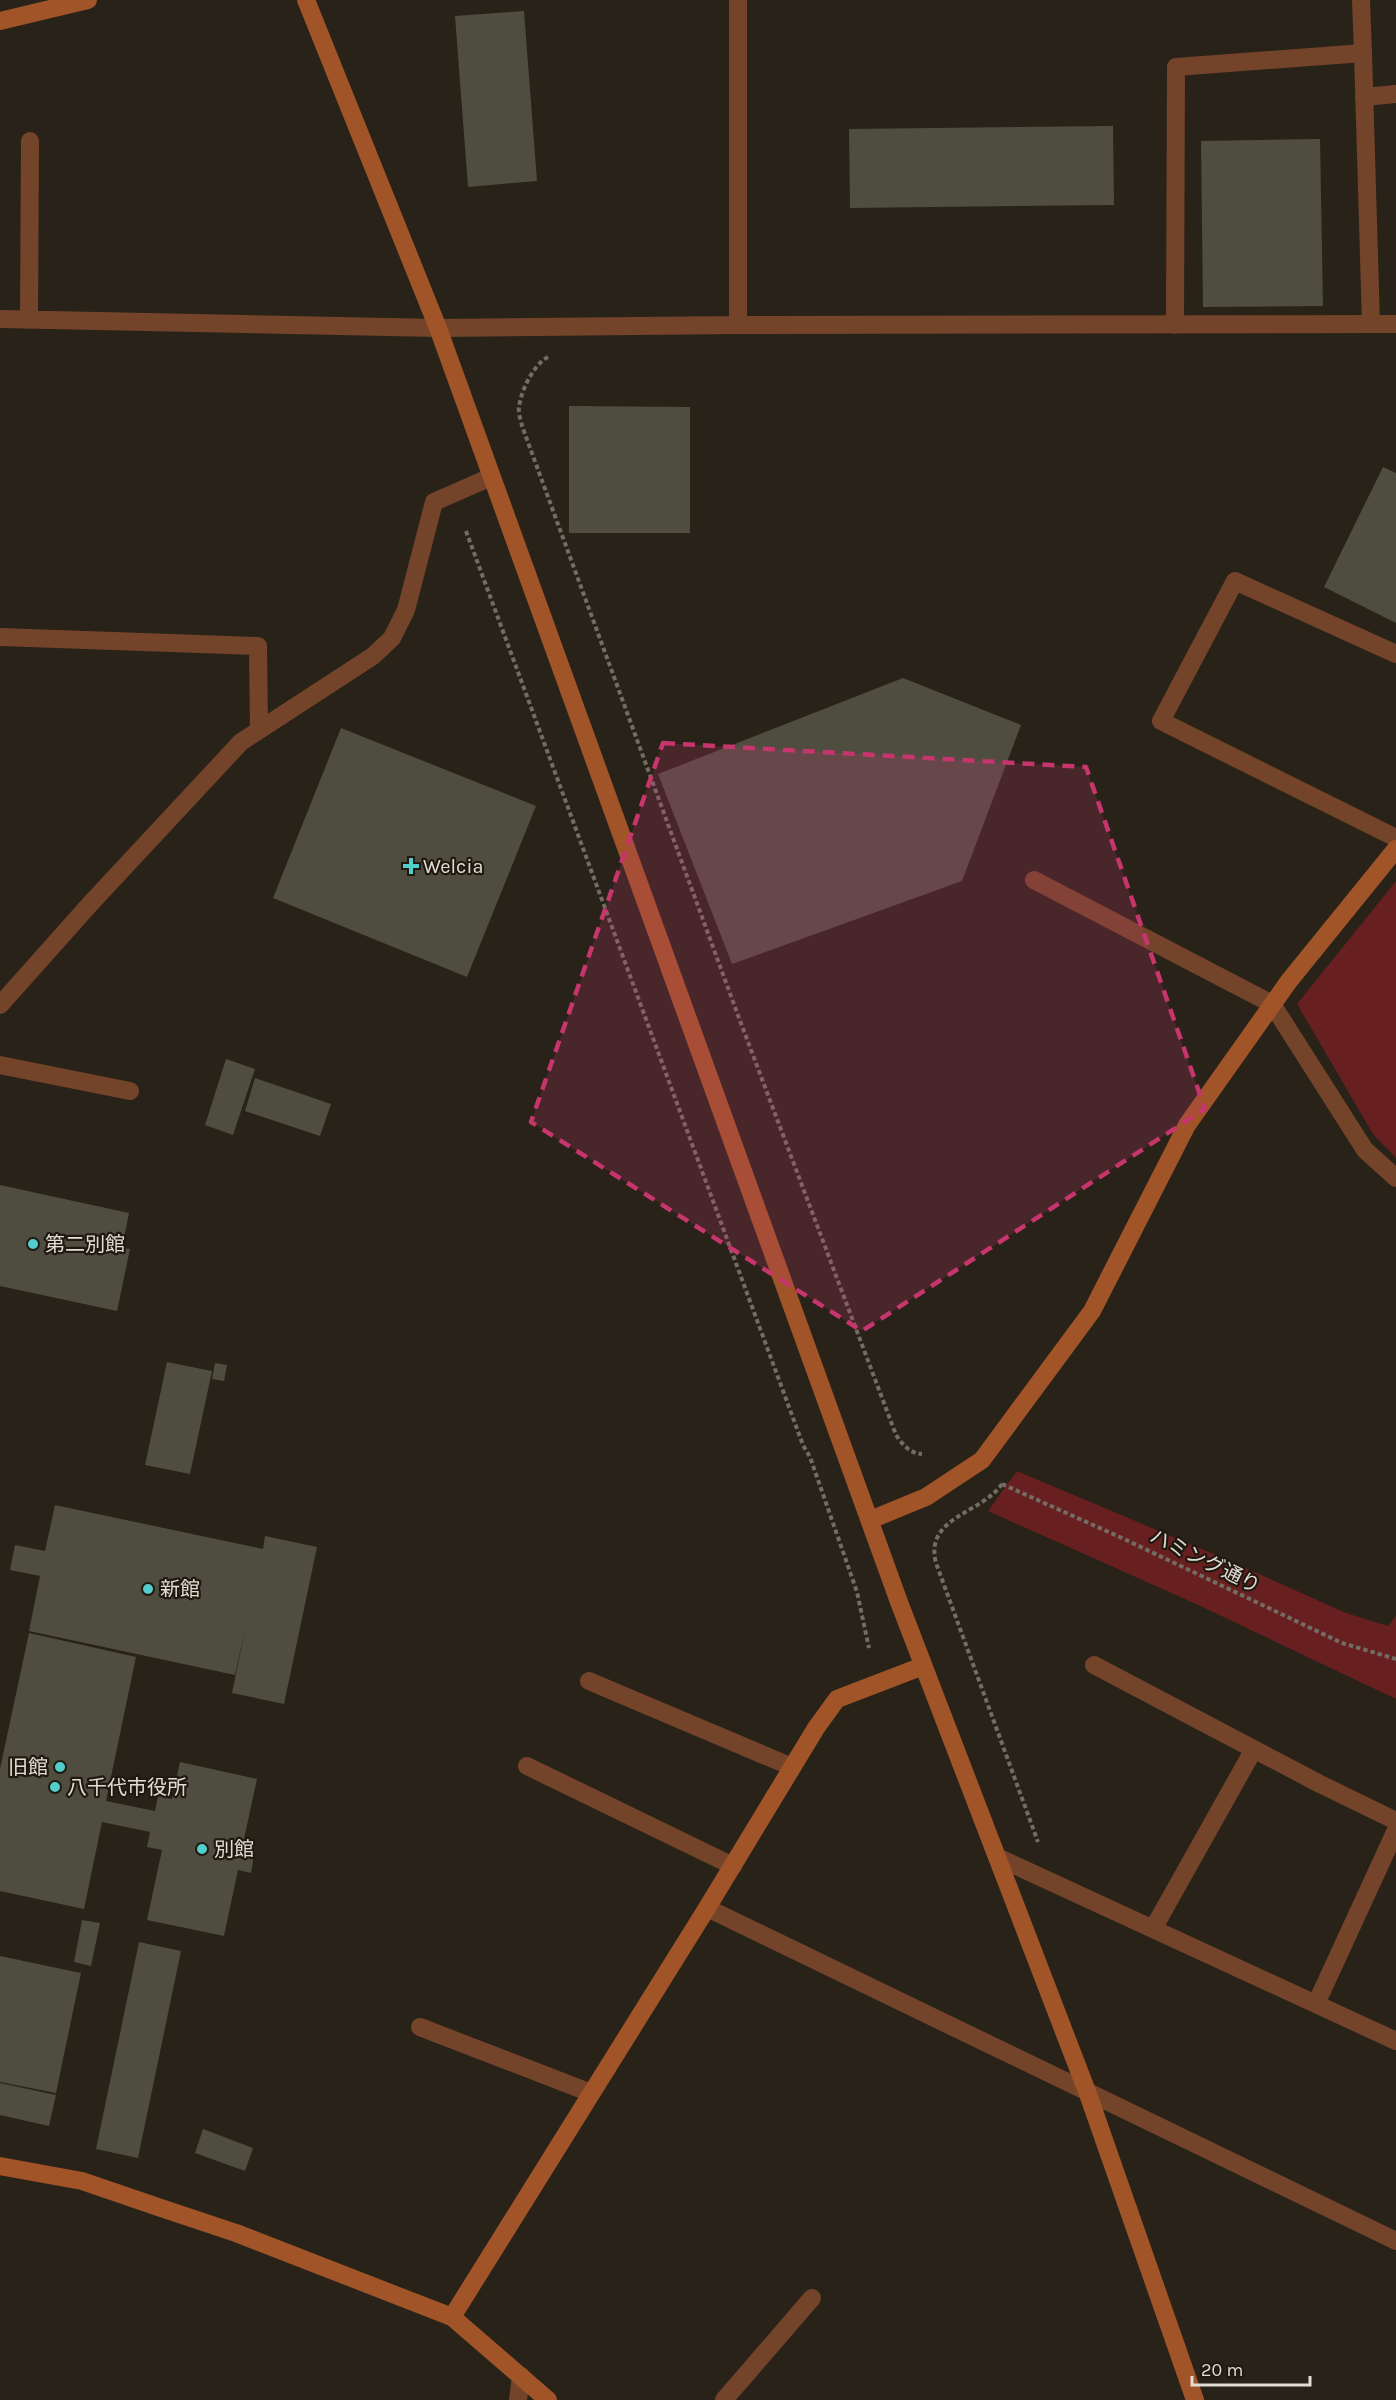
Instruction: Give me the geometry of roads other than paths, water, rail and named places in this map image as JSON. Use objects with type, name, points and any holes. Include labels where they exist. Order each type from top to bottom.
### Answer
[{"type":"street","points":[[0,21],[88,0]]},
{"type":"street","points":[[306,0],[438,328],[923,1666],[1088,2094],[1195,2400]]},
{"type":"street","points":[[738,0],[738,325]]},
{"type":"street","points":[[1361,0],[1371,324]]},
{"type":"street","points":[[1175,325],[1176,67],[1363,53]]},
{"type":"street","points":[[1364,97],[1396,94]]},
{"type":"street","points":[[29,320],[30,141]]},
{"type":"street","points":[[0,319],[438,328],[1396,324]]},
{"type":"street","points":[[0,1005],[99,894],[241,742],[373,656],[393,638],[406,610],[434,502],[491,477]]},
{"type":"street","points":[[1396,654],[1235,581],[1161,721],[1396,838]]},
{"type":"street","points":[[0,637],[258,646],[259,730]]},
{"type":"street","points":[[870,1520],[926,1497],[982,1460],[1092,1311],[1187,1125],[1272,1004],[1396,849]]},
{"type":"street","points":[[1034,880],[1272,1004],[1365,1150],[1396,1178]]},
{"type":"street","points":[[0,1065],[130,1091]]},
{"type":"street","points":[[1094,1665],[1396,1821]]},
{"type":"street","points":[[452,2317],[733,1866],[816,1728],[837,1699],[923,1666]]},
{"type":"street","points":[[589,1681],[792,1767]]},
{"type":"street","points":[[1153,1929],[1254,1749]]},
{"type":"street","points":[[527,1766],[733,1866]]},
{"type":"street","points":[[1316,2004],[1396,1830]]},
{"type":"street","points":[[997,1857],[1396,2041]]},
{"type":"street","points":[[707,1908],[1396,2241]]},
{"type":"street","points":[[420,2027],[591,2093]]},
{"type":"street","points":[[0,2166],[82,2181],[172,2211],[236,2233],[452,2317],[548,2400]]},
{"type":"street","points":[[724,2400],[812,2298]]},
{"type":"street","points":[[518,2400],[521,2376]]},
{"type":"place","name":"Welcia","points":[[411,866]]},
{"type":"place","name":"第二別館","points":[[33,1244]]},
{"type":"place","name":"新館","points":[[148,1589]]},
{"type":"place","name":"旧館","points":[[60,1767]]},
{"type":"place","name":"八千代市役所","points":[[55,1787]]},
{"type":"place","name":"別館","points":[[202,1849]]}]
